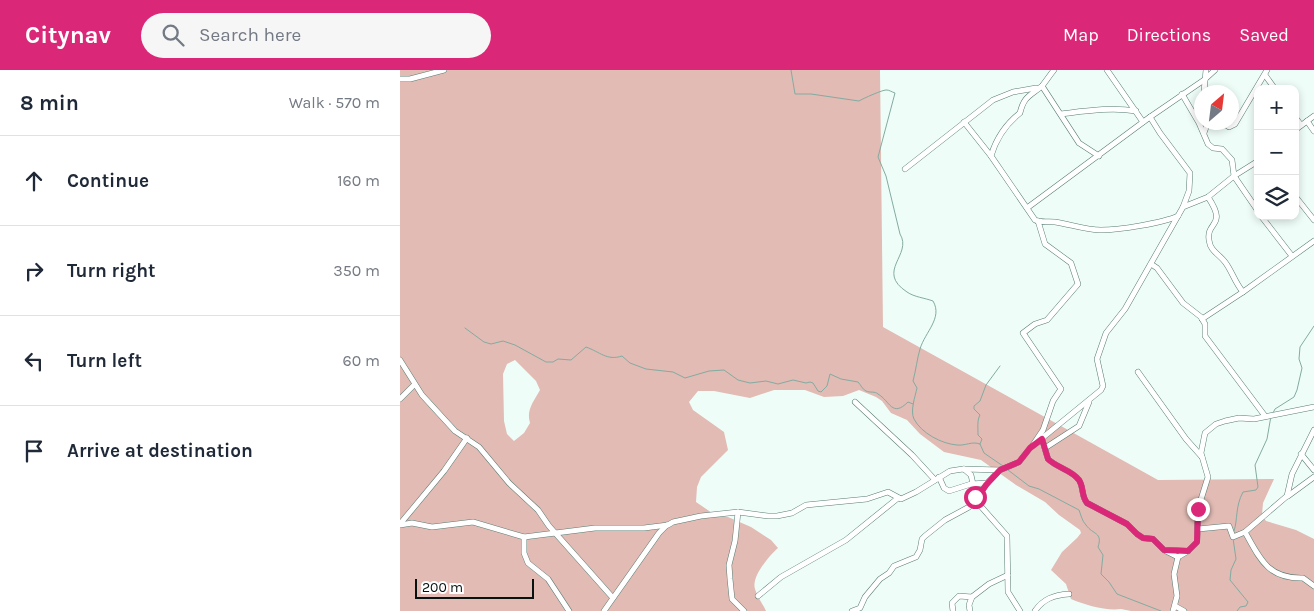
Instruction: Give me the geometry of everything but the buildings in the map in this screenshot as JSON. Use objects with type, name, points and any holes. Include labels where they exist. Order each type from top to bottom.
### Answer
[{"type":"street","points":[[400,80],[444,70]]},
{"type":"street","points":[[991,156],[1001,133],[1014,117],[1020,113],[1023,102],[1029,94],[1040,87],[1054,70]]},
{"type":"street","points":[[1107,70],[1143,122]]},
{"type":"street","points":[[1204,85],[1206,70]]},
{"type":"street","points":[[1027,208],[1150,116],[1204,80],[1215,70]]},
{"type":"street","points":[[1266,73],[1272,85]]},
{"type":"street","points":[[1239,117],[1266,73]]},
{"type":"street","points":[[1040,87],[1061,114],[1079,143],[1099,156]]},
{"type":"street","points":[[905,169],[993,100],[1012,92],[1040,87]]},
{"type":"street","points":[[1182,94],[1200,123],[1209,145],[1213,148],[1222,149],[1233,162],[1234,176],[1254,205]]},
{"type":"street","points":[[1061,114],[1089,110],[1121,109],[1136,112]]},
{"type":"street","points":[[1030,448],[1090,400],[1102,388],[1096,359],[1106,333],[1124,309],[1151,264],[1178,216],[1189,191],[1190,173],[1160,133],[1150,116]]},
{"type":"street","points":[[1299,122],[1301,125],[1314,116]]},
{"type":"street","points":[[1307,121],[1314,131]]},
{"type":"street","points":[[852,611],[860,608],[865,597],[894,566],[916,557],[920,550],[922,539],[925,536],[945,520],[966,510],[1000,470],[1019,462],[1043,430],[1053,401],[1061,389],[1023,332],[1035,324],[1047,320],[1078,284],[1071,264],[1045,244],[1038,221],[964,122]]},
{"type":"street","points":[[1204,134],[1205,130]]},
{"type":"street","points":[[1183,206],[1208,197],[1254,163]]},
{"type":"street","points":[[1208,197],[1216,209],[1217,217],[1217,222],[1208,237],[1210,243],[1214,252],[1227,264],[1236,284],[1242,292]]},
{"type":"street","points":[[1299,201],[1314,220]]},
{"type":"street","points":[[1038,221],[1056,222],[1100,230],[1143,226],[1178,216]]},
{"type":"street","points":[[1264,220],[1292,256]]},
{"type":"street","points":[[1202,319],[1314,241]]},
{"type":"street","points":[[1151,264],[1157,268],[1183,303],[1199,314],[1205,324],[1205,336],[1266,416]]},
{"type":"street","points":[[400,360],[414,385],[450,425],[479,447],[613,598]]},
{"type":"street","points":[[1138,372],[1202,458]]},
{"type":"street","points":[[400,399],[414,385]]},
{"type":"street","points":[[1045,448],[1079,426],[1090,400]]},
{"type":"street","points":[[855,402],[937,479],[944,488],[949,491],[973,483],[987,483]]},
{"type":"street","points":[[1184,611],[1174,608],[1177,589],[1174,574],[1178,557],[1197,542],[1198,509],[1208,477],[1201,453],[1204,435],[1216,424],[1240,418],[1254,419],[1314,407]]},
{"type":"street","points":[[1287,496],[1292,474],[1314,430]]},
{"type":"street","points":[[400,524],[444,471],[467,438]]},
{"type":"street","points":[[1042,439],[1048,459],[1078,479],[1082,485],[1084,499],[1087,503],[1127,524],[1143,538],[1153,539],[1164,550],[1178,557]]},
{"type":"street","points":[[1301,454],[1314,470]]},
{"type":"street","points":[[758,596],[781,578],[846,540],[898,498],[906,497],[950,471],[963,469],[1000,470]]},
{"type":"street","points":[[963,469],[971,475],[976,500],[1007,536],[1008,592],[1020,611]]},
{"type":"street","points":[[1198,530],[1229,526],[1232,537],[1245,532],[1287,496],[1314,477]]},
{"type":"street","points":[[604,611],[659,533],[673,522],[738,512],[777,516],[792,512],[806,505],[867,498],[888,492],[898,498]]},
{"type":"street","points":[[738,512],[735,541],[730,558],[730,579],[732,599],[744,611]]},
{"type":"street","points":[[400,524],[412,523],[432,527],[473,522],[524,536],[595,528],[644,528],[668,525]]},
{"type":"street","points":[[1245,532],[1260,558],[1273,572],[1294,578],[1304,578],[1314,586]]},
{"type":"street","points":[[524,536],[524,552],[528,563],[548,580],[569,611]]},
{"type":"street","points":[[1164,550],[1188,551]]},
{"type":"street","points":[[970,611],[969,605],[972,597],[989,584],[1008,575]]},
{"type":"street","points":[[1035,611],[1041,602],[1057,594],[1069,594]]},
{"type":"street","points":[[953,611],[952,602],[959,596],[972,597]]},
{"type":"shaded area","points":[[400,70],[880,70],[883,327],[1158,480],[1274,479],[1263,503],[1262,515],[1266,521],[1296,530],[1314,539],[1314,611],[1131,611],[1096,607],[1071,599],[1066,584],[1051,570],[1062,552],[1081,533],[1080,530],[1045,502],[1016,485],[981,460],[944,452],[920,434],[907,420],[891,413],[882,401],[876,397],[859,390],[843,396],[824,397],[805,390],[774,390],[750,398],[714,391],[698,391],[689,402],[693,410],[724,432],[728,450],[701,477],[697,487],[696,502],[715,515],[728,517],[751,527],[771,540],[778,548],[758,573],[754,584],[757,595],[766,611],[400,611]],"holes":[[[515,360],[536,381],[540,390],[530,410],[530,423],[524,433],[514,441],[507,434],[504,421],[503,374],[507,364]]]},
{"type":"waterway","points":[[791,70],[795,94],[811,94],[859,101],[885,90],[895,93],[878,157],[886,176],[903,242],[894,270],[894,277],[898,284],[907,292],[933,301],[936,307],[935,319],[922,343],[918,357],[913,381],[917,388],[913,404],[913,416],[917,424],[933,437],[951,444],[980,444],[984,453],[1003,466]]},
{"type":"waterway","points":[[1273,413],[1275,409],[1294,397],[1302,368],[1299,359],[1300,347],[1314,326]]},
{"type":"waterway","points":[[465,328],[484,342],[491,344],[503,341],[515,345],[546,362],[553,362],[558,359],[571,360],[586,347],[608,357],[622,356],[630,363],[646,369],[673,372],[685,378],[709,371],[724,370],[738,380],[750,383],[766,381],[778,384],[793,380],[810,382],[821,392],[827,386],[830,374],[841,379],[858,382],[868,392],[877,393],[892,407],[903,407],[908,402],[913,404]]},
{"type":"waterway","points":[[980,444],[982,439],[978,435],[978,419],[980,415],[974,409],[974,406],[980,401],[986,385],[1000,366]]},
{"type":"waterway","points":[[1234,531],[1243,492],[1256,490],[1258,487],[1255,465],[1267,439],[1271,416]]},
{"type":"waterway","points":[[1008,470],[1029,486],[1039,489],[1079,510],[1085,523],[1098,536],[1098,547],[1103,555],[1101,574],[1117,594],[1161,611]]},
{"type":"waterway","points":[[1233,538],[1236,559],[1231,570],[1230,580],[1248,602],[1246,606],[1240,607],[1237,611]]},
{"type":"route","points":[[975,497],[976,500],[986,485],[1000,470],[1019,462],[1030,448],[1042,439],[1048,459],[1078,479],[1082,485],[1083,496],[1087,503],[1119,519],[1143,538],[1153,539],[1164,550],[1188,551],[1197,542],[1198,509]]}]
